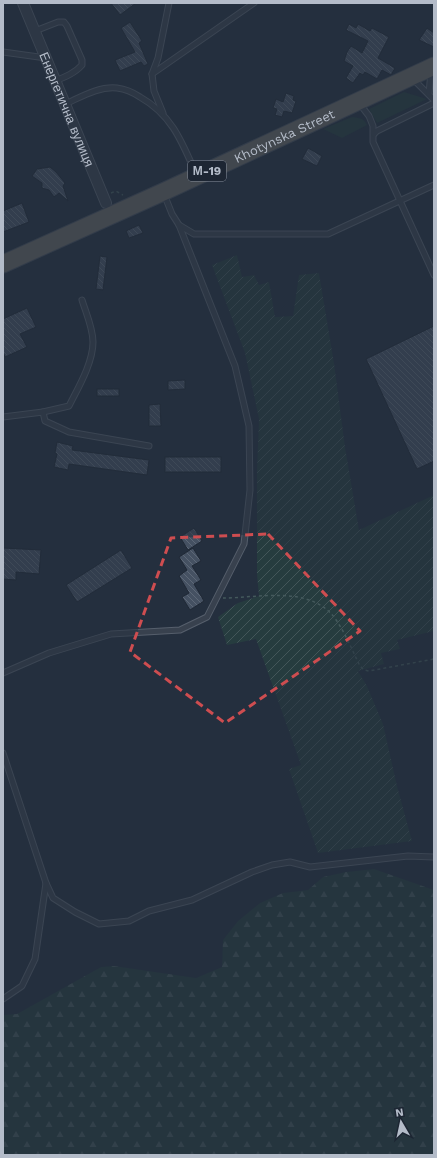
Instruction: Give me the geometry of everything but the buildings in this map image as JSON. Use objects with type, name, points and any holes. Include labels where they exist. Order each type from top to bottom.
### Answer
[{"type":"highway","name":"Khotynska Street","points":[[3,264],[109,209],[163,192],[433,66]]},
{"type":"street","name":"Енергетична вулиця","points":[[23,3],[109,209]]},
{"type":"lane","points":[[169,3],[158,58],[152,74],[154,91],[164,114],[183,144],[197,176]]},
{"type":"lane","points":[[152,74],[254,3]]},
{"type":"lane","points":[[35,31],[58,22],[64,22],[82,60],[82,65],[78,70],[55,81]]},
{"type":"lane","points":[[3,52],[46,58]]},
{"type":"lane","points":[[429,94],[429,84],[433,66]]},
{"type":"lane","points":[[411,77],[434,100]]},
{"type":"lane","points":[[65,104],[96,91],[117,88],[135,94],[150,102],[164,114]]},
{"type":"lane","points":[[357,101],[369,116],[374,134],[373,142],[434,275]]},
{"type":"lane","points":[[374,134],[377,131],[434,104]]},
{"type":"lane","points":[[179,225],[194,234],[328,234],[434,185]]},
{"type":"lane","points":[[3,673],[49,653],[111,634],[180,630],[207,617],[218,598],[244,544],[250,490],[249,426],[236,366],[179,225],[172,214],[163,192]]},
{"type":"lane","points":[[3,417],[43,412],[69,406],[86,371],[93,343],[91,329],[82,300]]},
{"type":"lane","points":[[43,412],[45,421],[69,432],[149,446]]},
{"type":"lane","points":[[3,753],[46,883],[53,898],[75,912],[99,924],[129,921],[149,911],[192,900],[252,872],[272,865],[290,862],[310,867],[408,856],[434,857]]},
{"type":"lane","points":[[3,999],[22,986],[32,967],[46,883]]},
{"type":"path","points":[[218,598],[294,596],[311,600],[322,606],[333,617],[344,633],[360,666],[364,670],[369,671],[434,659]]},
{"type":"highlighted area","points":[[268,534],[360,631],[225,723],[130,652],[171,538]]},
{"type":"green space","points":[[404,92],[427,99],[377,123],[369,109]]},
{"type":"green space","points":[[352,117],[365,121],[367,125],[342,138],[323,129]]},
{"type":"green space","points":[[237,255],[242,277],[254,275],[259,285],[269,282],[275,317],[293,316],[299,275],[319,273],[359,530],[434,495],[434,631],[397,640],[400,649],[381,653],[384,664],[358,671],[367,686],[383,724],[397,786],[412,841],[318,853],[289,769],[301,765],[256,639],[227,645],[218,617],[238,603],[259,596],[257,574],[257,470],[259,419],[245,353],[212,265]]},
{"type":"green space","points":[[374,869],[434,890],[434,1155],[3,1155],[3,1015],[17,1014],[101,967],[114,966],[196,978],[222,967],[223,940],[238,921],[260,903],[283,893],[308,890],[323,877],[346,872]]}]
